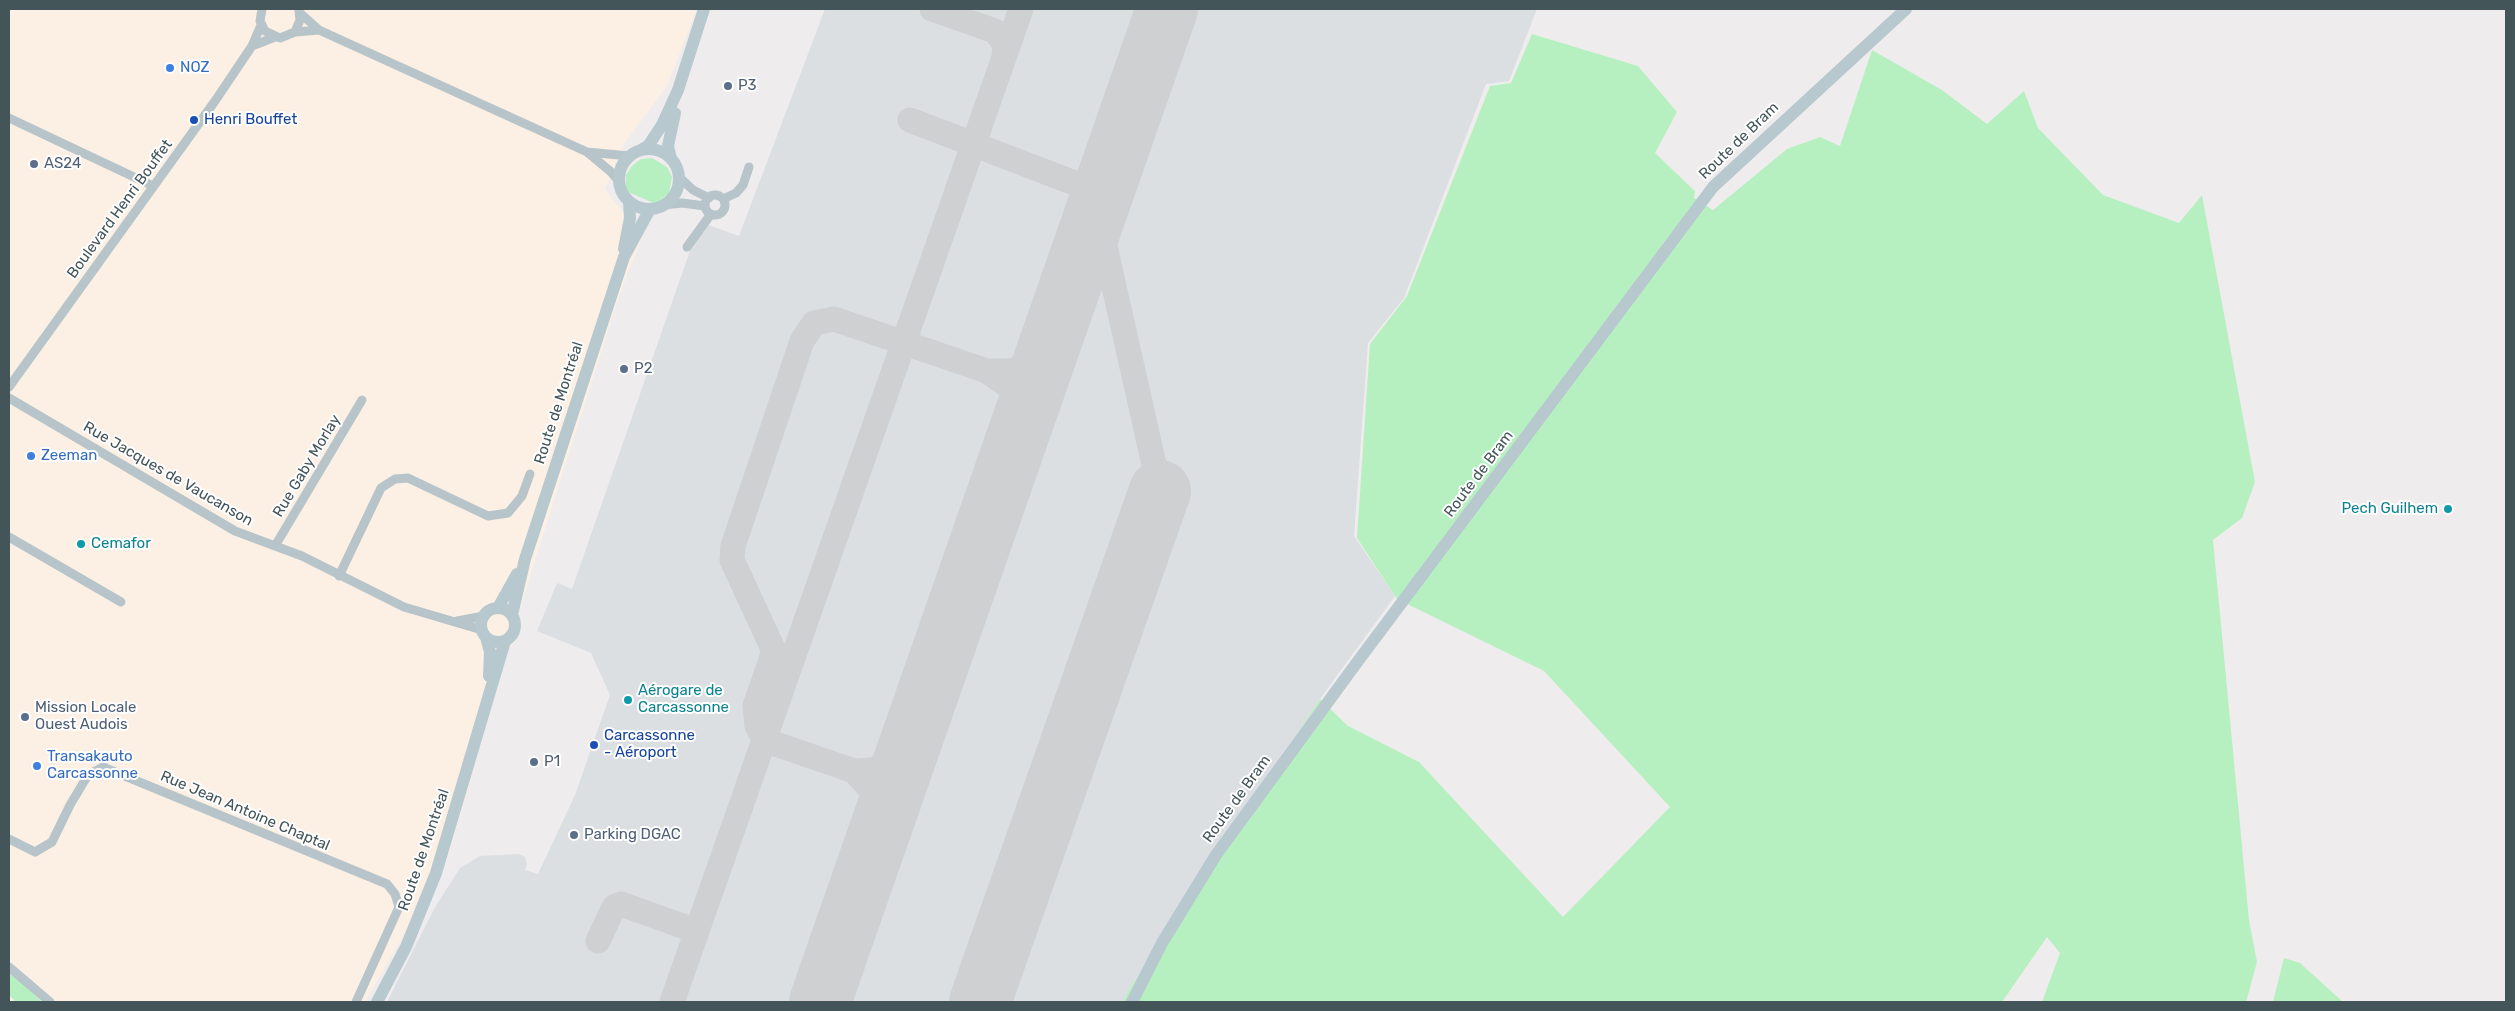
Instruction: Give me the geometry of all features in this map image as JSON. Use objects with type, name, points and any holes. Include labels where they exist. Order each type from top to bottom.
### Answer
[{"type":"main road","points":[[678,90],[668,146],[678,176],[676,192],[664,205],[650,210],[635,206],[624,196],[619,181],[620,172],[629,156],[648,146],[662,125],[678,90],[704,9]]},
{"type":"main road","name":"Route de Bram","points":[[1132,1002],[1162,943],[1216,855],[1358,661],[1713,187],[1906,9]]},
{"type":"main road","points":[[641,150],[657,150],[671,159]]},
{"type":"main road","name":"Route de Montréal","points":[[512,615],[526,559],[624,258],[630,218],[629,202]]},
{"type":"main road","name":"Route de Montréal","points":[[624,258],[650,210]]},
{"type":"main road","name":"Route de Montréal","points":[[498,608],[526,559]]},
{"type":"main road","points":[[498,608],[512,615],[515,630],[505,640],[495,642],[484,633],[484,616],[488,611],[498,608]]},
{"type":"main road","name":"Route de Montréal","points":[[484,633],[490,652],[485,703]]},
{"type":"main road","name":"Route de Montréal","points":[[377,1002],[406,947],[436,873],[466,779],[485,703],[505,640]]},
{"type":"street","points":[[299,11],[319,30],[587,152],[619,181]]},
{"type":"street","points":[[295,32],[299,26],[299,11]]},
{"type":"street","points":[[260,15],[264,30],[275,37]]},
{"type":"street","name":"Boulevard Henri Bouffet","points":[[9,387],[216,101],[252,46],[260,15]]},
{"type":"street","points":[[252,46],[275,37],[286,37],[295,32],[319,30]]},
{"type":"street","points":[[9,118],[153,186]]},
{"type":"street","points":[[587,152],[629,156]]},
{"type":"street","points":[[723,199],[736,194],[743,185],[749,167]]},
{"type":"street","points":[[678,176],[708,206],[717,214],[722,211],[725,205],[723,199],[718,196],[708,206],[687,247]]},
{"type":"street","points":[[664,205],[682,202],[708,206]]},
{"type":"street","name":"Rue Jacques de Vaucanson","points":[[9,398],[235,531],[302,556],[404,607],[456,621],[484,633]]},
{"type":"street","name":"Rue Gaby Morlay","points":[[275,546],[362,400]]},
{"type":"street","points":[[340,576],[381,488],[395,479],[408,478],[488,516],[508,513],[522,496],[530,474]]},
{"type":"street","points":[[9,537],[121,602]]},
{"type":"street","name":"Rue Jacques de Vaucanson","points":[[456,621],[484,616]]},
{"type":"street","name":"Rue Jean Antoine Chaptal","points":[[9,839],[35,852],[52,842],[70,805],[88,775],[103,767],[387,884],[395,894],[399,907],[393,925],[356,1002]]},
{"type":"street","points":[[9,967],[50,1002]]},
{"type":"shaded area","points":[[9,9],[697,9],[667,86],[624,144],[605,189],[642,237],[617,302],[528,583],[447,860],[365,1002],[9,1002]]},
{"type":"shaded area","points":[[825,9],[1537,9],[1509,81],[1486,84],[1404,298],[1368,343],[1354,536],[1395,596],[1320,699],[1128,991],[1123,1002],[387,1002],[435,907],[460,868],[480,856],[519,854],[525,857],[527,864],[525,870],[538,874],[575,795],[610,695],[591,653],[537,631],[557,583],[572,589],[700,222],[739,236]]},
{"type":"green space","points":[[1532,34],[1638,66],[1677,112],[1655,153],[1695,191],[1694,198],[1713,210],[1787,149],[1820,137],[1840,146],[1872,50],[1942,90],[1987,124],[2024,91],[2038,128],[2103,195],[2179,223],[2202,195],[2255,482],[2242,518],[2213,540],[2249,920],[2257,962],[2246,1002],[2042,1002],[2060,953],[2047,937],[2002,1002],[1123,1002],[1128,991],[1320,699],[1348,726],[1419,762],[1563,917],[1670,807],[1544,671],[1397,599],[1357,538],[1370,344],[1407,296],[1490,86],[1511,83]]},
{"type":"green space","points":[[652,158],[667,167],[672,177],[669,193],[656,204],[628,192],[626,187],[626,175],[632,166],[641,159]]},
{"type":"green space","points":[[2284,958],[2300,963],[2343,1002],[2273,1002]]},
{"type":"green space","points":[[9,973],[42,1002],[16,1002],[9,995]]},
{"type":"taxiway","points":[[932,9],[995,31],[1005,45],[1004,57]]},
{"type":"taxiway","points":[[672,1002],[1021,9]]},
{"type":"taxiway","points":[[910,120],[1077,184],[1091,195],[1097,211],[1160,491]]},
{"type":"taxiway","points":[[1077,184],[1096,184],[1111,169]]},
{"type":"taxiway","points":[[911,742],[900,756],[892,762],[872,770],[854,771],[764,740],[757,726],[755,706],[774,651],[732,560],[733,546],[802,341],[814,323],[834,319],[987,371],[1007,385],[1017,398],[1021,415],[1020,431]]},
{"type":"taxiway","points":[[987,371],[1010,371],[1024,367],[1036,360],[1051,342]]},
{"type":"taxiway","points":[[854,771],[875,794],[879,805],[881,827]]},
{"type":"taxiway","points":[[598,941],[615,906],[621,904],[688,928],[693,928],[699,923]]},
{"type":"runway","points":[[820,1002],[1167,9]]},
{"type":"runway","points":[[980,1002],[1160,491]]},
{"type":"place","name":"NOZ","points":[[170,68]]},
{"type":"place","name":"P3","points":[[728,86]]},
{"type":"place","name":"Henri Bouffet","points":[[194,120]]},
{"type":"place","name":"AS24","points":[[34,164]]},
{"type":"place","name":"P2","points":[[624,369]]},
{"type":"place","name":"Zeeman","points":[[31,456]]},
{"type":"place","name":"Pech Guilhem","points":[[2448,509]]},
{"type":"place","name":"Cemafor","points":[[81,544]]},
{"type":"place","name":"Aérogare de Carcassonne","points":[[628,700]]},
{"type":"place","name":"Mission Locale Ouest Audois","points":[[25,717]]},
{"type":"place","name":"Carcassonne - Aéroport","points":[[594,745]]},
{"type":"place","name":"P1","points":[[534,762]]},
{"type":"place","name":"Transakauto Carcassonne","points":[[37,766]]},
{"type":"place","name":"Parking DGAC","points":[[574,835]]}]
